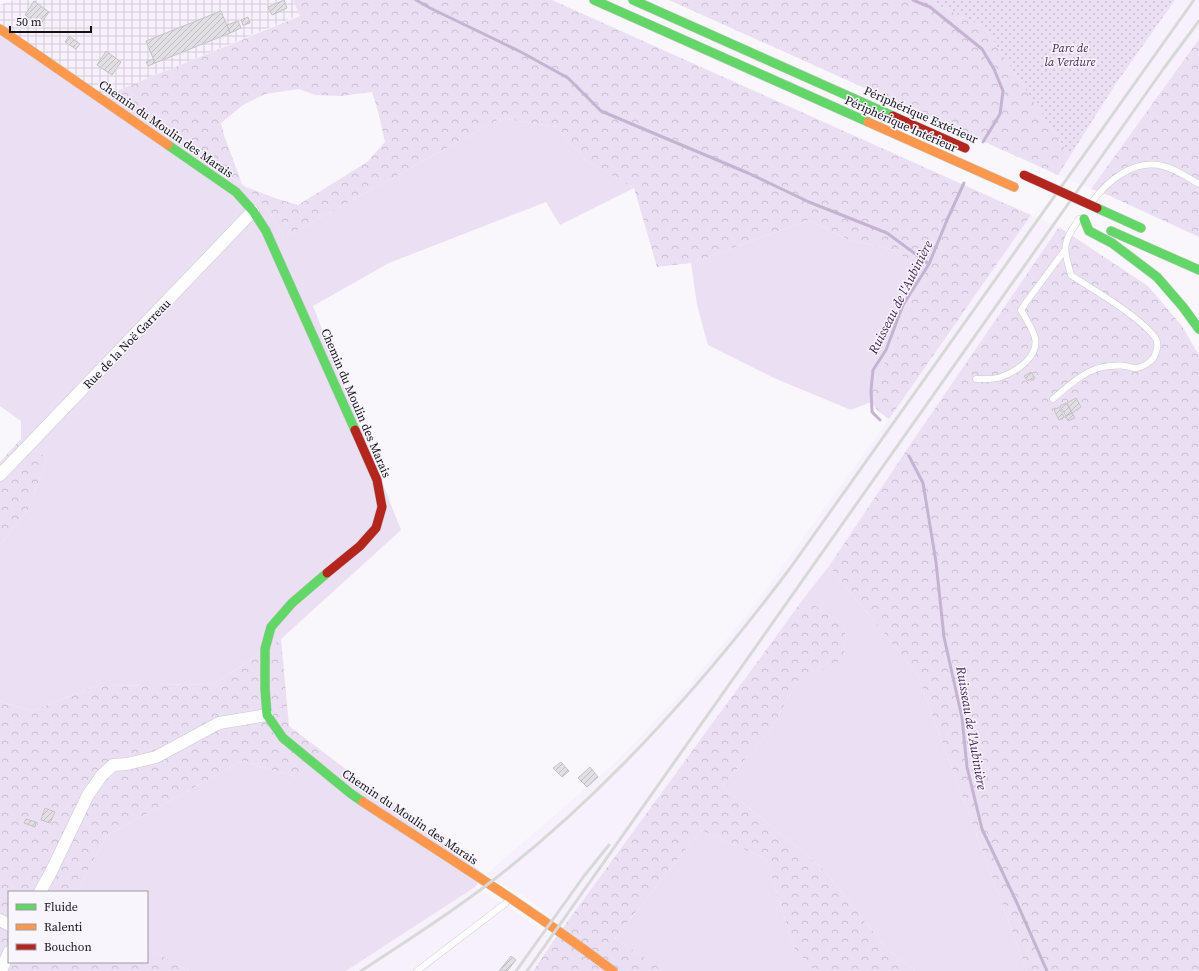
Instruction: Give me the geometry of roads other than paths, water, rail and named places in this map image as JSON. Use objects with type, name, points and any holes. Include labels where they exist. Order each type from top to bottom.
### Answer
[{"type":"main road","name":"Périphérique Intérieur","points":[[594,0],[1018,188]]},
{"type":"main road","name":"Périphérique Extérieur","points":[[633,0],[974,152]]},
{"type":"main road","name":"Chemin du Moulin des Marais","points":[[0,29],[236,192],[253,211],[269,238],[302,309],[377,480],[382,507],[376,528],[360,546],[292,603],[271,627],[265,648],[265,689],[267,715],[283,738],[350,793],[509,898],[613,971]]},
{"type":"main road","points":[[1021,173],[1151,232]]},
{"type":"main road","points":[[1070,213],[1083,217],[1199,270]]},
{"type":"main road","points":[[1083,217],[1089,231],[1112,243],[1157,277],[1183,307],[1199,329]]},
{"type":"street","name":"Rue de la Noë Garreau","points":[[0,475],[253,211]]},
{"type":"street","points":[[41,891],[88,795],[102,775],[113,765],[127,764],[156,757],[219,723],[267,715]]},
{"type":"street","points":[[1,971],[8,954]]},
{"type":"lane","points":[[1086,209],[1098,192],[1124,171],[1144,166],[1162,166],[1180,172],[1199,184]]},
{"type":"lane","points":[[1053,399],[1073,382],[1090,372],[1108,366],[1126,366],[1136,369],[1146,365],[1158,350],[1156,340],[1143,326],[1119,307],[1071,275],[1065,250],[1065,242],[1070,232],[1083,217]]},
{"type":"lane","points":[[976,379],[1001,377],[1028,360],[1035,349],[1035,337],[1021,310],[1065,250]]},
{"type":"lane","points":[[417,971],[474,929],[506,903],[509,898]]},
{"type":"waterway","points":[[416,0],[521,52],[568,78],[601,111],[748,173],[809,202],[887,233],[929,264]]},
{"type":"waterway","name":"Ruisseau de l'Aubinière","points":[[913,0],[930,7],[982,49],[994,69],[1003,91],[1000,114],[983,142]]},
{"type":"waterway","name":"Ruisseau de l'Aubinière","points":[[880,420],[872,412],[871,390],[873,370],[886,350],[903,305],[929,264],[964,183]]},
{"type":"waterway","name":"Ruisseau de l'Aubinière","points":[[909,456],[923,483],[936,562],[944,637],[962,718],[967,767],[982,829],[1047,971]]},
{"type":"railway","points":[[361,971],[463,903],[538,844],[616,771],[654,733],[690,693],[725,652],[791,567],[1194,0]]},
{"type":"railway","points":[[527,971],[1164,68],[1199,21]]},
{"type":"railway","points":[[516,971],[584,876],[609,845]]},
{"type":"park label","name":"Parc de la Verdure","points":[[1070,55]]}]
